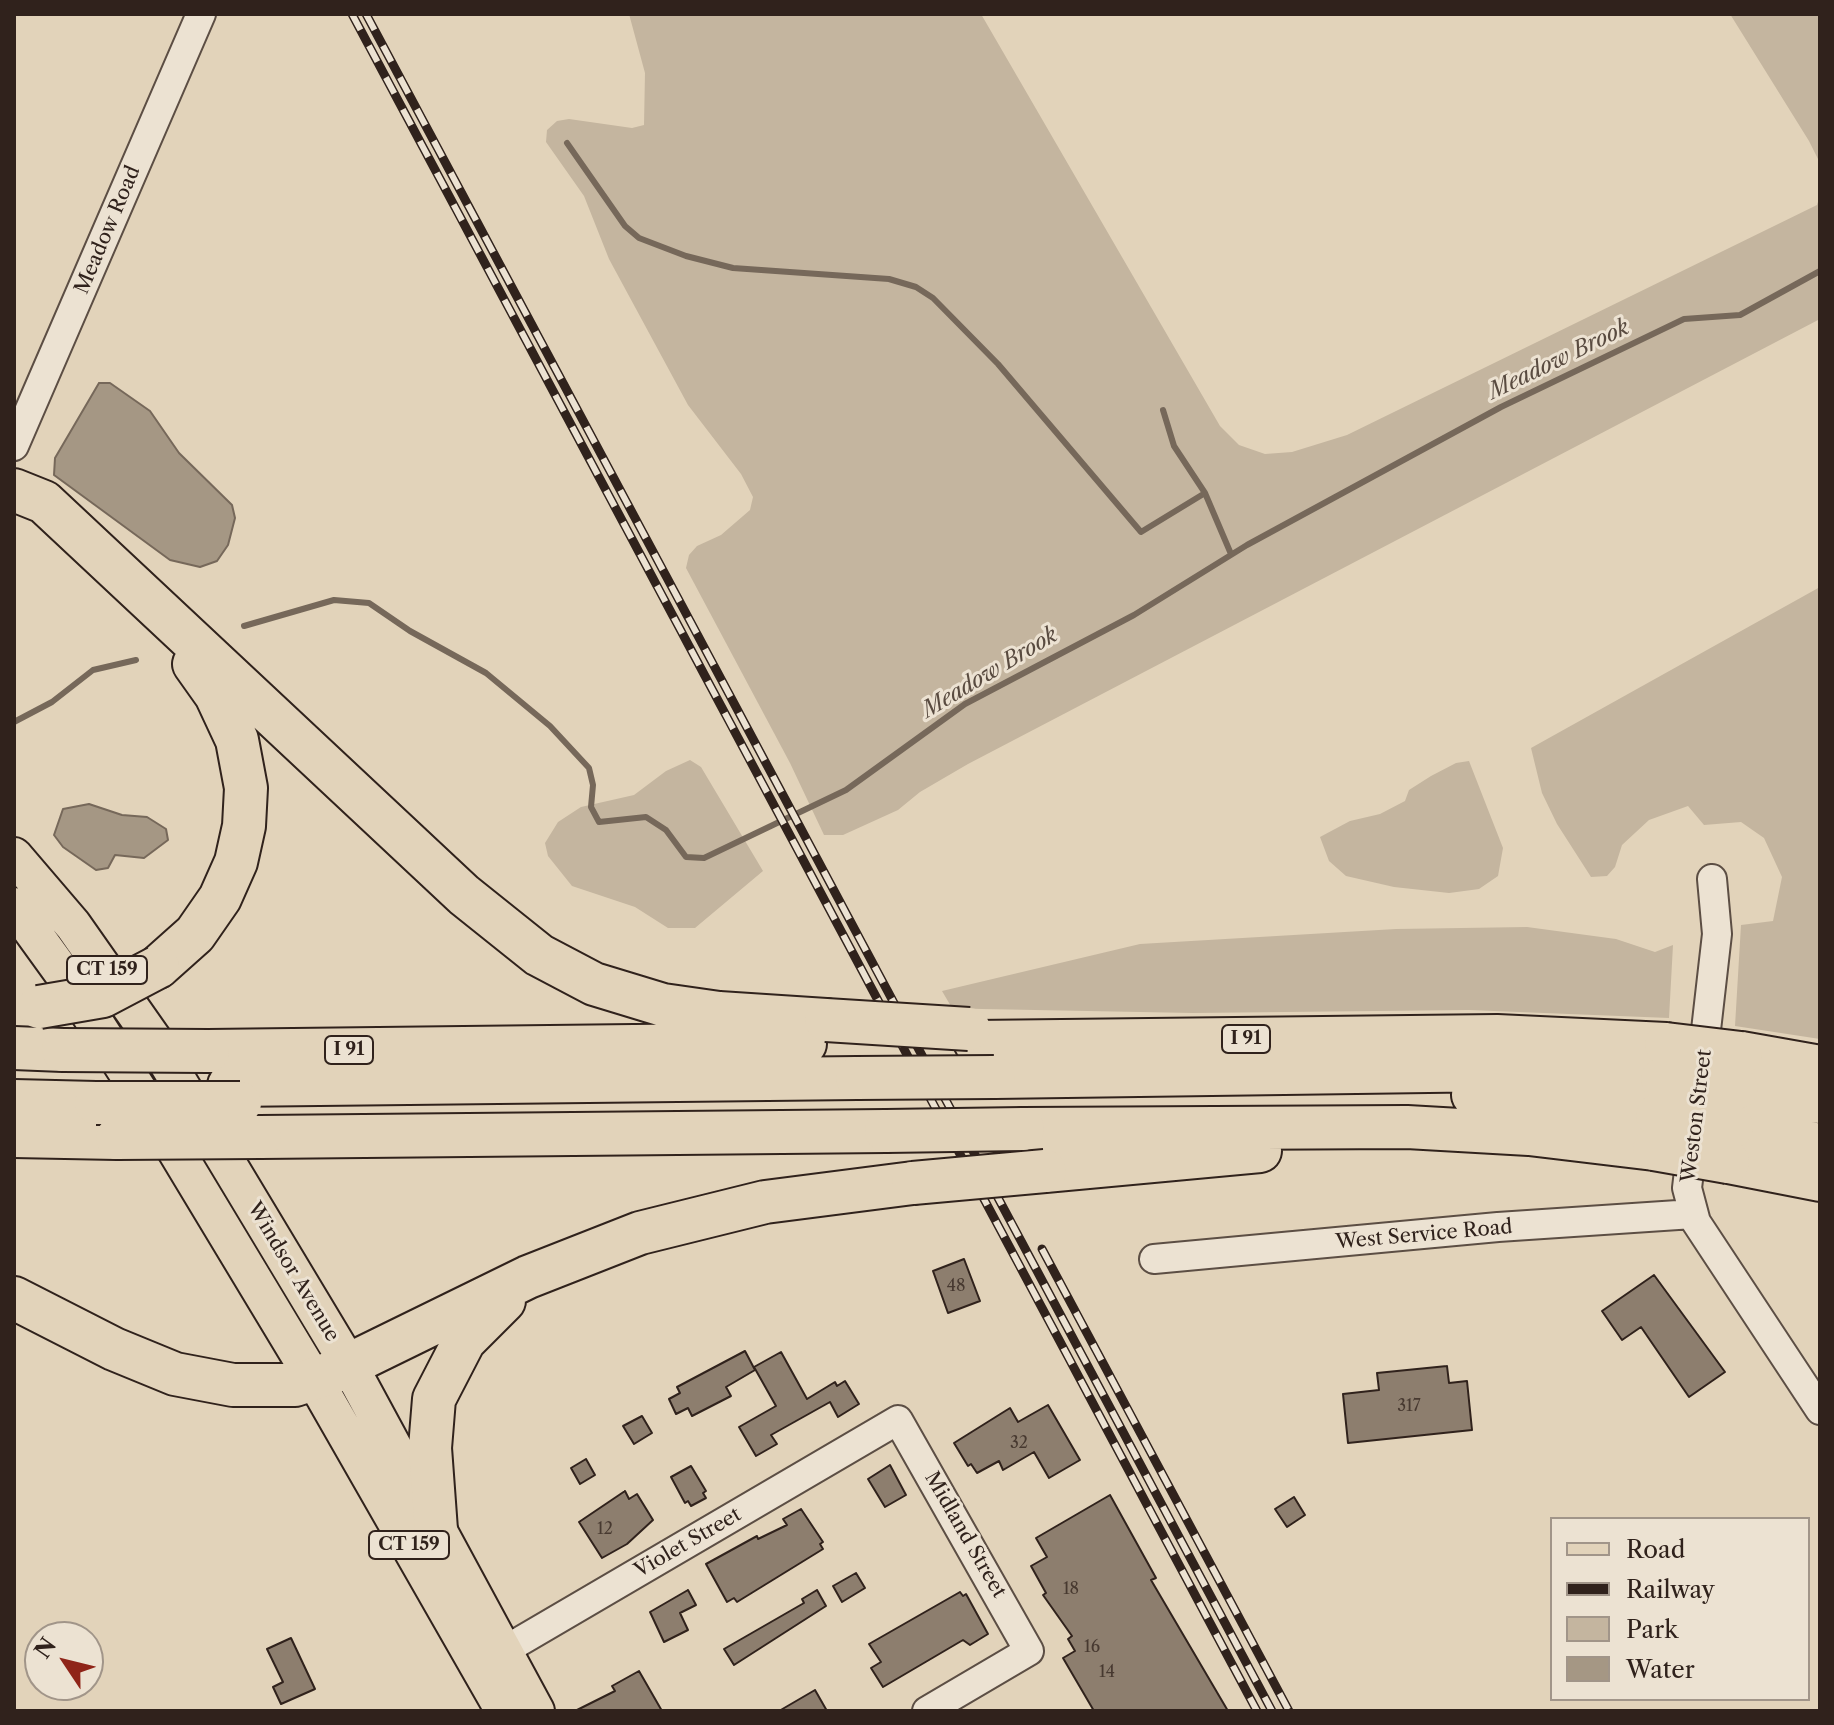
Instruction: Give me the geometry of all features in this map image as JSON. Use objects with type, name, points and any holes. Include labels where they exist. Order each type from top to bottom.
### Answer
[{"type":"highway","points":[[14,490],[44,502],[464,895],[539,955],[594,984],[663,1005],[719,1013],[855,1074]]},
{"type":"highway","points":[[14,497],[191,661],[216,695],[237,740],[246,801],[236,862],[208,916],[187,943],[158,967],[103,996],[26,1007]]},
{"type":"highway","name":"I 91","points":[[14,1048],[63,1050],[234,1094],[855,1074],[993,1075],[1030,1041],[1497,1036],[1660,1097],[1735,1108],[1820,1180]]},
{"type":"highway","name":"I 91","points":[[1735,1108],[1820,1067]]},
{"type":"highway","points":[[993,1075],[1526,1070],[1660,1097],[1735,1108],[1820,1102]]},
{"type":"highway","name":"I 91","points":[[14,1136],[99,1108],[234,1094],[855,1074],[993,1075],[1407,1127],[1529,1134],[1660,1097]]},
{"type":"highway","points":[[14,1083],[99,1108]]},
{"type":"highway","points":[[14,1101],[99,1108],[234,1094]]},
{"type":"highway","points":[[1735,1108],[1820,1145]]},
{"type":"highway","points":[[14,1298],[114,1349],[190,1378],[258,1387],[332,1372],[559,1264],[640,1233],[708,1214],[801,1196],[913,1183],[1312,1146],[1407,1127]]},
{"type":"highway","points":[[423,1538],[434,1399],[446,1370],[482,1319],[559,1264]]},
{"type":"main road","name":"Windsor Avenue","points":[[14,856],[73,925],[137,1013],[490,1659],[524,1710]]},
{"type":"main road","name":"Windsor Avenue","points":[[14,906],[332,1372]]},
{"type":"street","name":"Meadow Road","points":[[14,446],[201,14]]},
{"type":"street","name":"Weston Street","points":[[1712,879],[1717,934],[1688,1176],[1693,1214],[1714,1253],[1820,1410]]},
{"type":"street","name":"West Service Road","points":[[1154,1259],[1498,1227],[1693,1214]]},
{"type":"street","name":"Midland Street","points":[[898,1420],[1029,1651],[927,1711]]},
{"type":"street","name":"Violet Street","points":[[490,1659],[898,1420]]},
{"type":"green space","points":[[629,14],[981,14],[1220,426],[1239,445],[1265,454],[1292,452],[1347,435],[1817,205],[1820,195],[1820,319],[968,764],[920,792],[898,810],[843,835],[824,835],[790,763],[686,568],[689,555],[697,546],[721,535],[750,510],[753,497],[741,474],[688,405],[609,259],[584,196],[546,142],[547,130],[557,121],[569,119],[632,128],[644,125],[645,73]]},
{"type":"green space","points":[[1730,14],[1820,14],[1820,163],[1809,141]]},
{"type":"green space","points":[[1820,587],[1820,1039],[1735,1026],[1741,925],[1773,921],[1782,877],[1764,838],[1741,822],[1704,825],[1688,806],[1649,820],[1622,845],[1615,867],[1607,876],[1591,877],[1557,824],[1542,793],[1531,748]]},
{"type":"green space","points":[[690,760],[701,767],[763,871],[695,928],[668,928],[635,907],[572,886],[548,856],[545,843],[558,822],[581,807],[634,795],[666,771]]},
{"type":"green space","points":[[1469,761],[1503,848],[1498,876],[1479,889],[1449,893],[1394,887],[1346,876],[1329,861],[1320,837],[1350,821],[1380,814],[1405,801],[1409,790],[1431,776],[1456,763]]},
{"type":"green space","points":[[1527,927],[1616,939],[1655,952],[1673,945],[1669,1018],[1469,1010],[1193,1013],[952,1008],[942,991],[1140,944],[1396,929]]},
{"type":"water","points":[[99,383],[110,383],[150,411],[179,453],[232,505],[235,518],[228,545],[217,561],[200,567],[170,560],[54,475],[55,458]]},
{"type":"water","points":[[89,804],[122,815],[147,817],[166,829],[168,840],[144,858],[115,855],[108,868],[96,870],[63,847],[54,835],[63,809]]},
{"type":"building","points":[[964,1259],[980,1301],[948,1313],[933,1271]]},
{"type":"building","points":[[1654,1275],[1725,1372],[1689,1397],[1641,1327],[1622,1340],[1602,1311]]},
{"type":"building","points":[[745,1351],[755,1370],[726,1387],[731,1396],[692,1416],[688,1408],[676,1414],[669,1399],[680,1393],[677,1387]]},
{"type":"building","points":[[781,1352],[807,1399],[835,1382],[837,1386],[845,1381],[859,1404],[838,1417],[830,1402],[771,1435],[777,1444],[756,1456],[739,1427],[776,1406],[754,1367]]},
{"type":"building","points":[[1447,1366],[1449,1383],[1467,1381],[1472,1430],[1348,1443],[1343,1394],[1379,1390],[1377,1373]]},
{"type":"building","points":[[1048,1405],[1080,1460],[1049,1478],[1034,1452],[1003,1470],[999,1461],[977,1473],[971,1464],[968,1466],[954,1443],[1010,1408],[1018,1422]]},
{"type":"building","points":[[642,1416],[652,1433],[634,1444],[623,1426]]},
{"type":"building","points":[[586,1459],[595,1475],[580,1484],[571,1468]]},
{"type":"building","points":[[890,1465],[906,1495],[885,1507],[868,1479]]},
{"type":"building","points":[[691,1466],[706,1491],[703,1493],[706,1498],[691,1506],[688,1501],[685,1503],[671,1477]]},
{"type":"building","points":[[625,1491],[629,1499],[637,1494],[653,1520],[627,1544],[602,1558],[579,1522]]},
{"type":"building","points":[[1110,1495],[1156,1578],[1151,1580],[1228,1711],[1094,1711],[1063,1658],[1075,1651],[1068,1639],[1072,1636],[1043,1595],[1046,1593],[1031,1566],[1047,1557],[1036,1538]]},
{"type":"building","points":[[1294,1497],[1305,1515],[1287,1527],[1275,1509]]},
{"type":"building","points":[[801,1509],[823,1542],[820,1544],[823,1549],[737,1602],[734,1598],[727,1602],[706,1564],[757,1536],[758,1539],[787,1525],[783,1519]]},
{"type":"building","points":[[856,1573],[865,1588],[842,1602],[833,1586]]},
{"type":"building","points":[[688,1590],[696,1605],[680,1613],[688,1630],[664,1642],[650,1612]]},
{"type":"building","points":[[817,1590],[826,1606],[734,1665],[724,1649],[804,1603],[802,1599]]},
{"type":"building","points":[[960,1592],[963,1596],[966,1594],[988,1634],[970,1645],[963,1640],[883,1687],[871,1668],[881,1662],[869,1644]]},
{"type":"building","points":[[291,1638],[315,1689],[281,1704],[273,1687],[283,1682],[267,1649]]},
{"type":"building","points":[[639,1671],[662,1711],[575,1711],[615,1691],[612,1686]]},
{"type":"building","points":[[815,1690],[827,1711],[779,1711]]},
{"type":"waterway","points":[[567,143],[625,226],[639,238],[686,256],[733,268],[889,279],[916,287],[933,298],[998,364],[1141,532],[1205,493],[1231,554]]},
{"type":"waterway","name":"Meadow Brook","points":[[244,626],[334,600],[369,603],[410,631],[486,673],[550,726],[589,768],[593,785],[591,807],[599,822],[646,817],[666,830],[686,857],[704,858],[846,790],[965,704],[1134,615],[1247,545],[1501,407],[1684,319],[1740,315],[1820,271]]},
{"type":"waterway","points":[[1163,410],[1174,446],[1205,493]]},
{"type":"waterway","name":"Meadow Brook","points":[[14,722],[52,702],[93,670],[136,660]]},
{"type":"railway","points":[[352,14],[1257,1711]]},
{"type":"railway","points":[[366,14],[1272,1711]]},
{"type":"railway","points":[[1042,1249],[1289,1711]]}]
